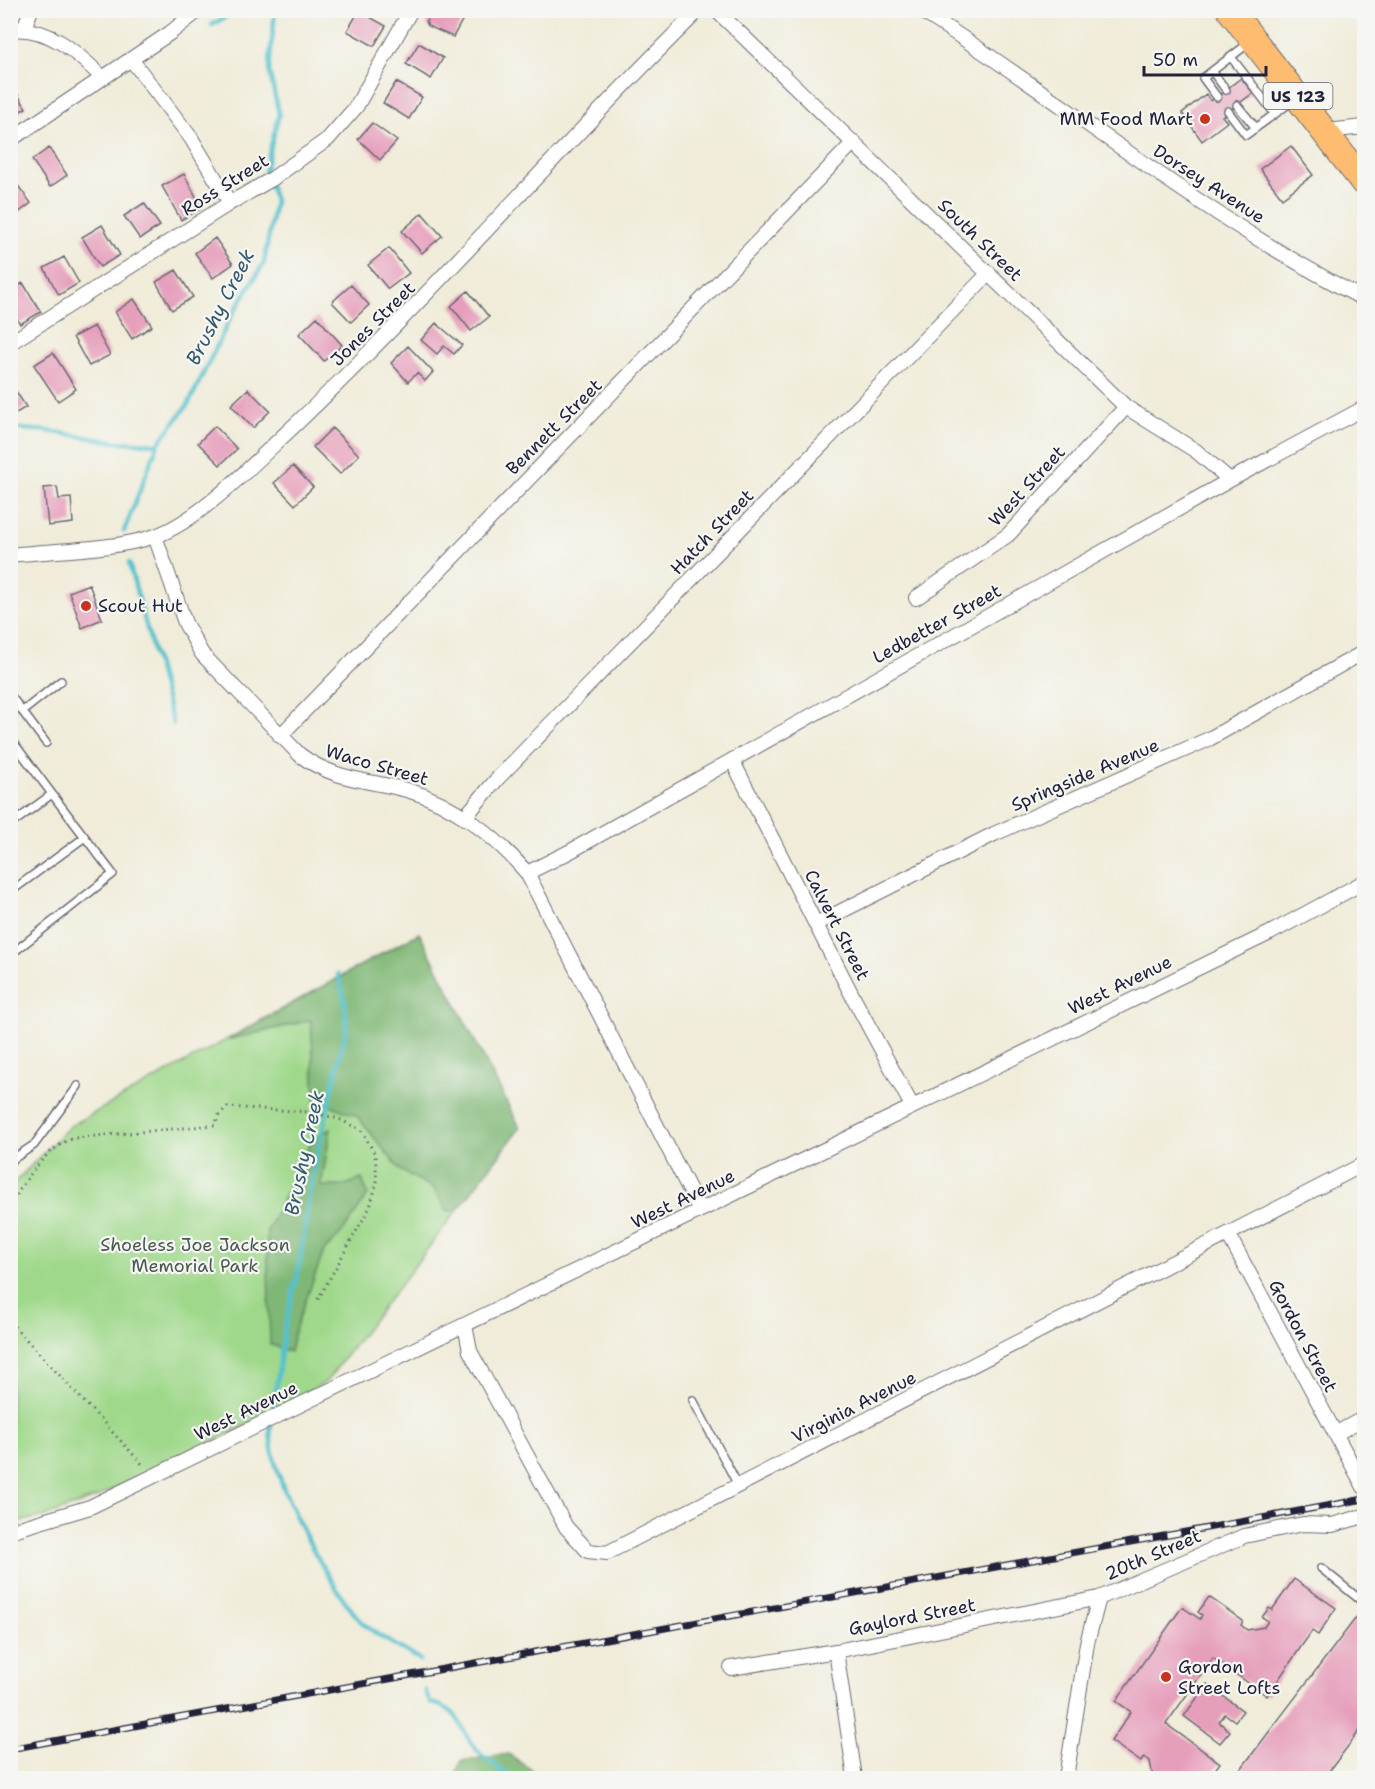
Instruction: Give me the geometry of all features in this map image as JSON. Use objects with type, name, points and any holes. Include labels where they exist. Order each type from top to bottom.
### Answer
[{"type":"highway","name":"US 123","points":[[1230,10],[1327,131],[1365,183]]},
{"type":"street","points":[[31,10],[17,29],[52,37],[70,48],[102,77]]},
{"type":"street","points":[[10,140],[131,59],[198,10]]},
{"type":"street","name":"Ross Street","points":[[10,343],[230,203],[272,179],[341,126],[356,107],[411,10]]},
{"type":"street","name":"Jones Street","points":[[10,555],[124,543],[154,536],[175,526],[206,505],[378,346],[699,10]]},
{"type":"street","name":"South Street","points":[[716,10],[1126,407],[1196,451],[1230,480]]},
{"type":"street","name":"Dorsey Avenue","points":[[920,10],[1235,223],[1292,260],[1365,299]]},
{"type":"street","points":[[131,59],[191,138],[230,203]]},
{"type":"street","points":[[1327,131],[1365,127]]},
{"type":"street","name":"Bennett Street","points":[[280,736],[854,142]]},
{"type":"street","name":"Hatch Street","points":[[464,818],[498,778],[989,273]]},
{"type":"street","name":"West Street","points":[[916,598],[983,555],[1008,535],[1126,407]]},
{"type":"street","name":"Ledbetter Street","points":[[527,873],[569,852],[1230,480],[1365,408]]},
{"type":"street","name":"Waco Street","points":[[154,536],[185,623],[202,654],[300,755],[326,772],[416,793],[464,818],[492,836],[527,873],[700,1210]]},
{"type":"street","name":"Springside Avenue","points":[[816,924],[994,834],[1209,739],[1365,652]]},
{"type":"street","name":"Calvert Street","points":[[732,760],[912,1106]]},
{"type":"street","name":"West Avenue","points":[[10,1531],[90,1507],[1270,933],[1365,882]]},
{"type":"street","name":"Virginia Avenue","points":[[465,1325],[470,1351],[566,1527],[588,1551],[607,1553],[615,1551],[1365,1164]]},
{"type":"street","name":"Gordon Street","points":[[1228,1234],[1365,1487]]},
{"type":"street","points":[[1335,1434],[1365,1418]]},
{"type":"street","name":"20th Street","points":[[1065,1779],[1087,1643],[1099,1598],[1244,1536],[1302,1524],[1332,1525],[1365,1516]]},
{"type":"street","name":"Gaylord Street","points":[[731,1668],[836,1650],[1099,1598]]},
{"type":"street","points":[[836,1650],[855,1779]]},
{"type":"lane","points":[[1217,97],[1203,78],[1253,40]]},
{"type":"lane","points":[[1231,57],[1275,114]]},
{"type":"lane","points":[[1212,71],[1226,90]]},
{"type":"lane","points":[[1228,111],[1246,135],[1298,96]]},
{"type":"lane","points":[[1237,105],[1256,128]]},
{"type":"lane","points":[[23,711],[61,681]]},
{"type":"lane","points":[[10,695],[46,743]]},
{"type":"lane","points":[[10,738],[113,874],[10,955]]},
{"type":"lane","points":[[10,825],[52,794]]},
{"type":"lane","points":[[10,892],[85,837]]},
{"type":"lane","points":[[10,1161],[34,1145],[78,1086]]},
{"type":"lane","points":[[693,1400],[739,1487]]},
{"type":"lane","points":[[1321,1568],[1365,1604]]},
{"type":"path","points":[[10,1205],[31,1174],[60,1143],[75,1138],[215,1125],[219,1115],[227,1107],[311,1113],[339,1119],[361,1130],[375,1154],[377,1182],[370,1207],[317,1300]]},
{"type":"path","points":[[10,1322],[148,1471]]},
{"type":"green space","name":"Shoeless Joe Jackson Memorial Park","points":[[419,933],[520,1128],[326,1382],[237,1430],[95,1498],[49,1515],[11,1524],[10,1191],[13,1184],[70,1126]]},
{"type":"green space","points":[[419,933],[520,1128],[456,1212],[447,1210],[433,1188],[400,1170],[357,1116],[315,1099],[311,1020],[227,1040]]},
{"type":"green space","points":[[331,1128],[321,1186],[342,1186],[362,1179],[368,1195],[342,1233],[324,1251],[295,1329],[290,1352],[270,1344],[267,1231],[312,1140]]},
{"type":"green space","points":[[509,1754],[543,1778],[454,1778],[461,1761]]},
{"type":"building","points":[[432,10],[452,10],[464,17],[453,37],[428,26],[426,22]]},
{"type":"building","points":[[359,11],[386,26],[374,46],[347,31]]},
{"type":"building","points":[[419,43],[443,58],[431,79],[406,64]]},
{"type":"building","points":[[1241,78],[1253,93],[1222,116],[1227,122],[1202,141],[1182,113],[1206,94],[1211,101]]},
{"type":"building","points":[[10,82],[26,108],[10,117]]},
{"type":"building","points":[[396,82],[422,97],[409,119],[383,103]]},
{"type":"building","points":[[372,123],[397,141],[380,160],[358,139]]},
{"type":"building","points":[[1291,146],[1313,175],[1282,198],[1260,169]]},
{"type":"building","points":[[49,148],[67,175],[50,187],[32,160]]},
{"type":"building","points":[[184,174],[202,208],[181,220],[162,186]]},
{"type":"building","points":[[10,175],[31,203],[13,217],[10,213]]},
{"type":"building","points":[[144,203],[160,226],[140,239],[124,216]]},
{"type":"building","points":[[422,213],[442,236],[422,253],[402,231]]},
{"type":"building","points":[[102,225],[120,255],[100,267],[82,237]]},
{"type":"building","points":[[215,238],[233,264],[213,278],[195,253]]},
{"type":"building","points":[[389,248],[409,273],[388,289],[368,265]]},
{"type":"building","points":[[64,257],[79,283],[59,295],[44,268]]},
{"type":"building","points":[[176,270],[193,297],[172,310],[156,282]]},
{"type":"building","points":[[23,283],[41,312],[20,324],[10,308],[10,290]]},
{"type":"building","points":[[351,285],[369,305],[351,322],[332,302]]},
{"type":"building","points":[[468,291],[489,317],[471,331],[451,306]]},
{"type":"building","points":[[134,299],[152,326],[132,339],[115,312]]},
{"type":"building","points":[[317,317],[342,345],[324,361],[299,334]]},
{"type":"building","points":[[436,323],[462,345],[454,354],[444,346],[437,354],[421,340]]},
{"type":"building","points":[[94,326],[110,355],[89,366],[73,337]]},
{"type":"building","points":[[408,346],[433,372],[425,381],[417,373],[408,382],[391,363]]},
{"type":"building","points":[[53,353],[76,389],[58,401],[34,365]]},
{"type":"building","points":[[10,382],[26,407],[10,417]]},
{"type":"building","points":[[248,389],[270,411],[253,428],[231,405]]},
{"type":"building","points":[[215,426],[237,449],[220,465],[198,443]]},
{"type":"building","points":[[332,428],[359,455],[340,474],[313,447]]},
{"type":"building","points":[[293,466],[313,487],[295,505],[274,483]]},
{"type":"building","points":[[57,487],[59,499],[71,498],[73,523],[48,526],[44,488]]},
{"type":"building","name":"Scout Hut","points":[[89,584],[102,619],[82,628],[69,592]]},
{"type":"building","name":"Gordon Street Lofts","points":[[1294,1579],[1336,1608],[1318,1635],[1312,1631],[1267,1696],[1213,1658],[1166,1724],[1220,1763],[1209,1778],[1153,1778],[1150,1761],[1144,1757],[1141,1762],[1111,1741],[1131,1712],[1116,1701],[1182,1607],[1200,1619],[1202,1615],[1198,1612],[1209,1597],[1243,1621],[1241,1625],[1247,1630],[1264,1627],[1268,1621],[1262,1617],[1269,1608],[1272,1610]]},
{"type":"building","points":[[1358,1615],[1364,1620],[1364,1725],[1324,1778],[1234,1778]]},
{"type":"building","points":[[1207,1684],[1243,1711],[1235,1721],[1225,1714],[1219,1722],[1230,1731],[1220,1743],[1184,1716]]},
{"type":"waterway","points":[[212,25],[237,10]]},
{"type":"waterway","name":"Brushy Creek","points":[[124,531],[158,444],[189,403],[231,317],[264,263],[275,201],[265,170],[279,114],[269,70],[275,10]]},
{"type":"waterway","points":[[10,428],[48,431],[116,442],[158,444]]},
{"type":"waterway","name":"Brushy Creek","points":[[129,563],[173,724]]},
{"type":"waterway","name":"Brushy Creek","points":[[273,1410],[284,1331],[298,1272],[313,1173],[346,1029],[345,1002],[338,974]]},
{"type":"waterway","name":"Brushy Creek","points":[[271,1424],[271,1445],[287,1497],[300,1526],[331,1580],[365,1625],[420,1660]]},
{"type":"waterway","name":"Brushy Creek","points":[[425,1690],[430,1703],[448,1709],[454,1714],[469,1741],[479,1752],[513,1778]]},
{"type":"railway","points":[[10,1749],[1364,1499]]},
{"type":"place","name":"MM Food Mart","points":[[1205,119]]},
{"type":"place","name":"Scout Hut","points":[[86,606]]},
{"type":"place","name":"Gordon Street Lofts","points":[[1166,1677]]}]
